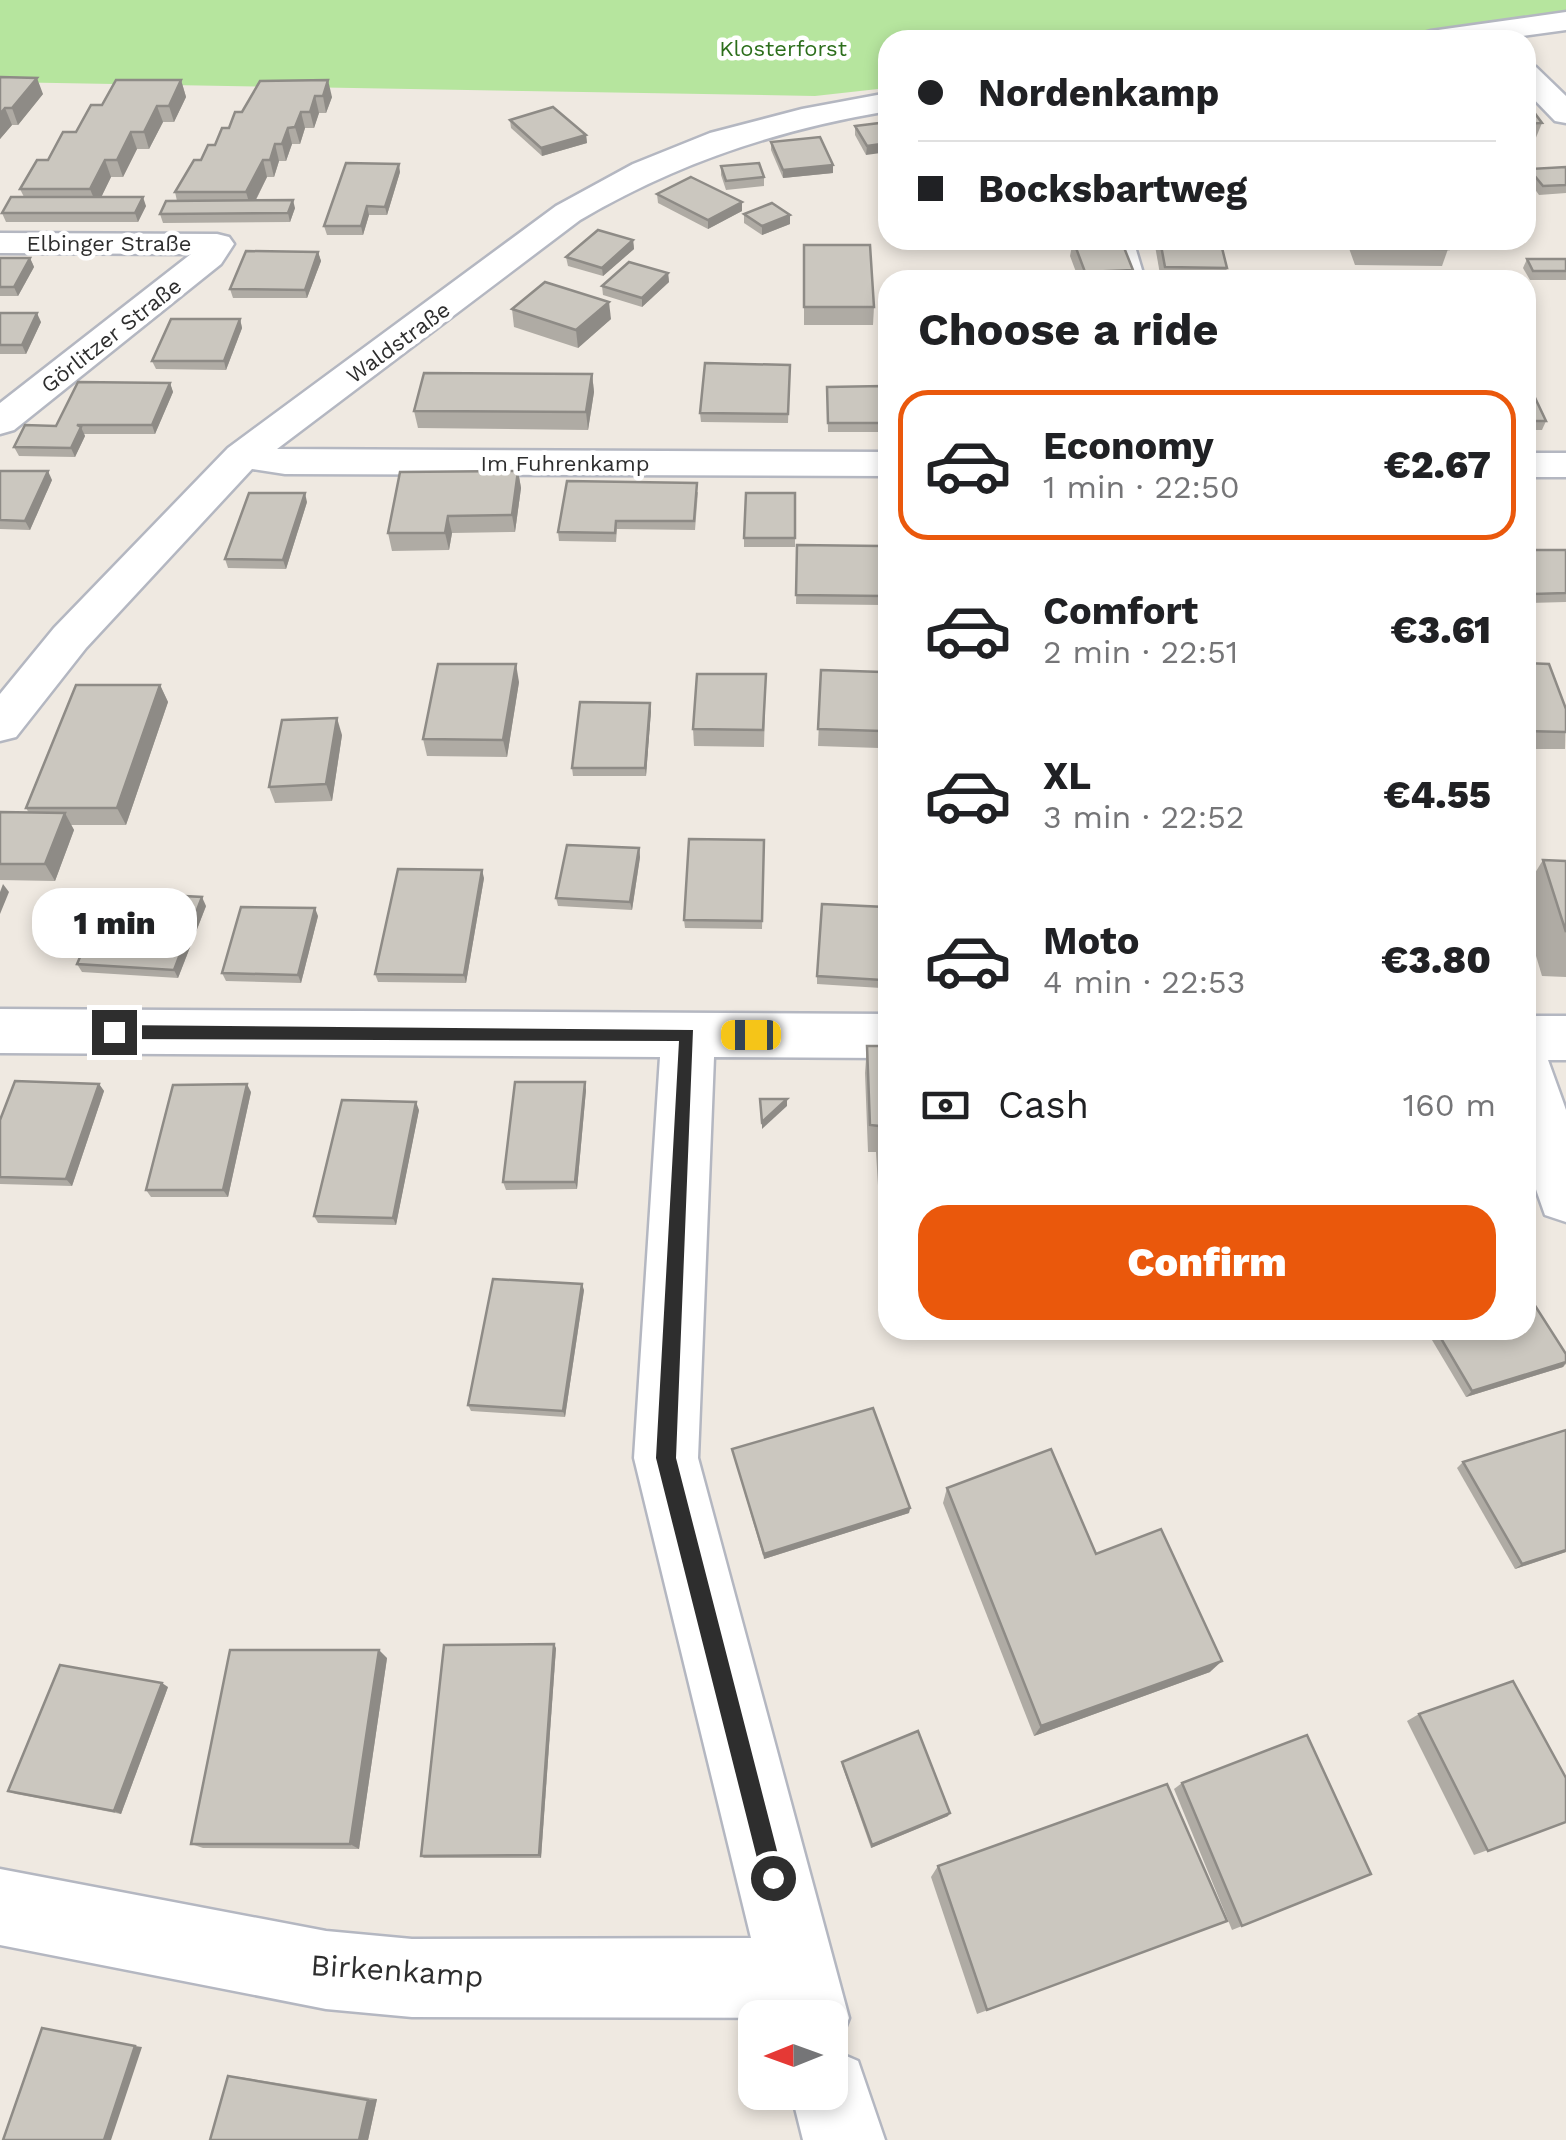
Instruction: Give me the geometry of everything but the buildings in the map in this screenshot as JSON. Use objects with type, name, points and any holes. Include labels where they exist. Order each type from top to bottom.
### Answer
[{"type":"street","points":[[1522,30],[1566,21]]},
{"type":"street","points":[[1536,84],[1566,114]]},
{"type":"street","name":"Waldstraße","points":[[0,725],[70,638],[242,456],[568,213],[615,184],[740,131],[878,104]]},
{"type":"street","name":"Elbinger Straße","points":[[0,242],[218,244]]},
{"type":"street","name":"Görlitzer Straße","points":[[0,422],[209,258],[218,244]]},
{"type":"street","name":"Im Fuhrenkamp","points":[[242,456],[285,462],[878,464]]},
{"type":"street","points":[[1536,465],[1566,465]]},
{"type":"street","points":[[0,1032],[878,1036]]},
{"type":"street","points":[[688,1035],[666,1458],[804,1997]]},
{"type":"street","points":[[1536,1038],[1566,1038]]},
{"type":"street","points":[[1536,1103],[1566,1197]]},
{"type":"street","name":"Birkenkamp","points":[[0,1906],[344,1972],[804,1997]]},
{"type":"street","points":[[836,2110],[844,2140]]},
{"type":"green space","name":"Klosterforst","points":[[0,0],[1566,0],[1566,12],[1445,30],[878,30],[878,89],[815,96],[0,82]]},
{"type":"route","points":[[114,1032],[688,1035],[666,1458],[773,1878]]}]
